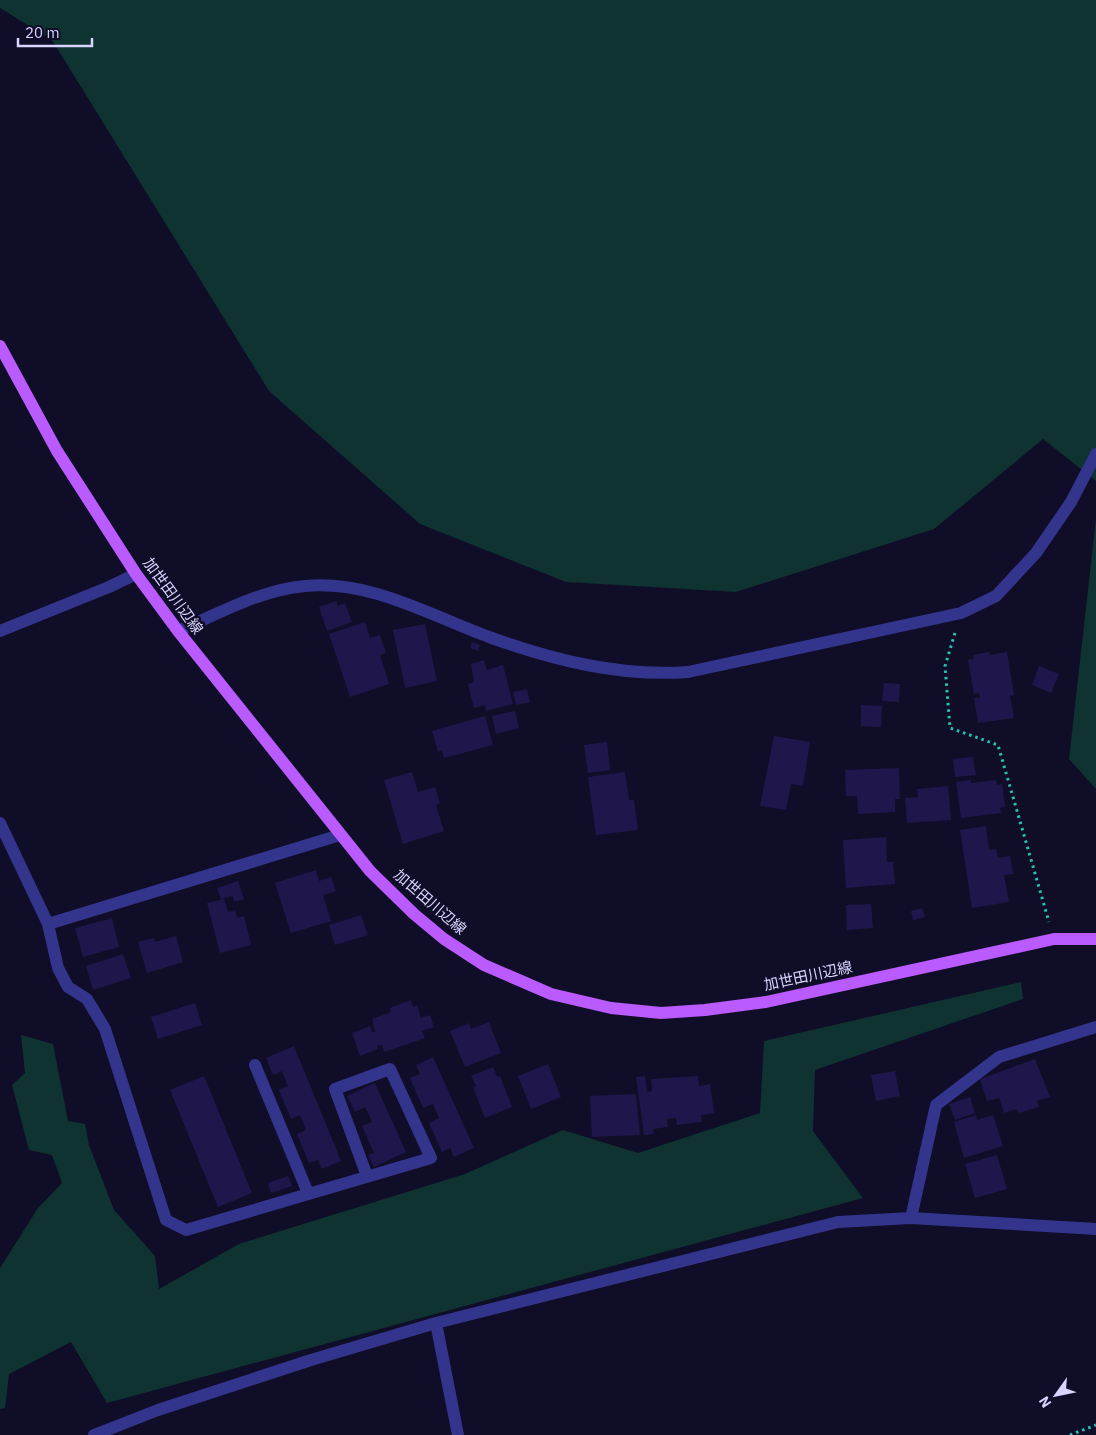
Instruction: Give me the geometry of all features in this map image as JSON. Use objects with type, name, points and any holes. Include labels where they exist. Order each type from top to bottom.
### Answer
[{"type":"main road","name":"加世田川辺線","points":[[0,346],[57,451],[136,574],[178,631],[370,871],[444,940],[484,965],[518,982],[551,994],[611,1008],[660,1013],[705,1010],[766,1002],[1054,939],[1096,939]]},
{"type":"street","points":[[178,631],[257,597],[305,586],[351,586],[398,601],[490,637],[540,653],[616,671],[653,674],[688,672],[961,613],[996,596],[1036,553],[1071,502],[1096,454]]},
{"type":"street","points":[[0,631],[136,574]]},
{"type":"street","points":[[0,823],[48,924],[58,968],[68,986],[87,999],[105,1028],[166,1220],[186,1230],[308,1192],[368,1176],[431,1158],[390,1069],[335,1089],[368,1176]]},
{"type":"street","points":[[48,924],[340,835]]},
{"type":"street","points":[[910,1218],[936,1105],[999,1057],[1096,1027]]},
{"type":"street","points":[[255,1065],[308,1192]]},
{"type":"street","points":[[94,1435],[158,1410],[284,1368],[436,1323],[838,1222],[910,1218],[1096,1229]]},
{"type":"street","points":[[436,1323],[458,1435]]},
{"type":"path","points":[[961,613],[945,666],[950,728],[998,745],[1054,939]]},
{"type":"path","points":[[1070,1435],[1096,1425]]},
{"type":"green space","points":[[0,0],[1096,0],[1096,481],[1043,439],[934,529],[736,592],[566,582],[420,524],[269,391],[52,40],[0,8]]},
{"type":"green space","points":[[1096,518],[1096,789],[1069,759]]},
{"type":"green space","points":[[1021,982],[1023,999],[815,1070],[813,1131],[863,1198],[107,1403],[71,1342],[9,1374],[5,1408],[0,1409],[0,1268],[38,1208],[62,1183],[52,1155],[29,1150],[12,1085],[25,1073],[21,1035],[53,1044],[68,1121],[85,1124],[89,1145],[114,1210],[155,1256],[159,1289],[239,1244],[465,1174],[563,1130],[638,1153],[760,1113],[764,1041]]},
{"type":"building","points":[[336,601],[338,606],[345,603],[352,622],[327,631],[319,607]]},
{"type":"building","points":[[365,622],[370,638],[380,635],[386,653],[380,655],[389,684],[350,697],[329,634]]},
{"type":"building","points":[[425,624],[437,681],[405,688],[393,630]]},
{"type":"building","points":[[472,642],[480,645],[478,651],[470,648]]},
{"type":"building","points":[[989,652],[990,655],[1007,652],[1014,695],[1010,696],[1014,718],[978,723],[974,698],[980,698],[979,693],[974,694],[968,660],[974,659],[973,655]]},
{"type":"building","points":[[484,660],[487,670],[503,665],[513,704],[486,711],[485,705],[474,708],[468,684],[474,682],[471,664]]},
{"type":"building","points":[[1039,666],[1059,674],[1051,693],[1032,685]]},
{"type":"building","points":[[884,683],[900,684],[899,702],[882,701]]},
{"type":"building","points":[[527,689],[530,702],[516,705],[513,692]]},
{"type":"building","points":[[861,705],[882,706],[881,727],[861,726]]},
{"type":"building","points":[[515,711],[519,728],[496,734],[492,716]]},
{"type":"building","points":[[485,716],[493,745],[444,758],[442,750],[438,752],[432,731]]},
{"type":"building","points":[[774,736],[810,742],[803,786],[791,784],[786,810],[760,806]]},
{"type":"building","points":[[607,742],[610,770],[588,773],[584,745]]},
{"type":"building","points":[[973,757],[976,775],[955,777],[953,759]]},
{"type":"building","points":[[899,768],[900,799],[895,799],[895,812],[858,814],[857,796],[846,796],[845,770]]},
{"type":"building","points":[[412,772],[418,792],[435,787],[440,803],[436,805],[444,831],[403,844],[384,780]]},
{"type":"building","points":[[625,772],[629,800],[634,800],[638,830],[596,835],[588,777]]},
{"type":"building","points":[[971,780],[971,783],[996,780],[997,785],[1002,784],[1005,807],[1000,808],[1001,813],[961,818],[956,782]]},
{"type":"building","points":[[948,786],[951,820],[907,823],[905,798],[918,797],[917,789]]},
{"type":"building","points":[[986,826],[989,850],[996,849],[998,858],[1010,856],[1013,874],[1004,875],[1009,902],[972,908],[960,830]]},
{"type":"building","points":[[886,837],[887,862],[893,862],[895,884],[846,888],[843,840]]},
{"type":"building","points":[[316,870],[319,881],[331,877],[336,891],[323,895],[331,921],[291,933],[275,883]]},
{"type":"building","points":[[238,881],[244,899],[234,902],[233,896],[221,899],[217,888]]},
{"type":"building","points":[[224,899],[228,912],[235,910],[237,918],[244,916],[251,945],[220,953],[207,903]]},
{"type":"building","points":[[871,904],[873,928],[847,930],[846,905]]},
{"type":"building","points":[[922,908],[925,917],[913,920],[911,911]]},
{"type":"building","points":[[361,915],[368,935],[335,945],[329,925]]},
{"type":"building","points":[[112,918],[119,947],[83,957],[75,928]]},
{"type":"building","points":[[176,936],[183,962],[147,973],[138,942],[154,938],[155,942]]},
{"type":"building","points":[[123,954],[131,978],[93,990],[86,966]]},
{"type":"building","points":[[411,1000],[413,1007],[417,1005],[421,1018],[430,1015],[434,1027],[422,1031],[425,1038],[384,1052],[382,1045],[377,1046],[378,1049],[360,1056],[352,1033],[370,1026],[372,1032],[375,1032],[372,1019],[391,1012],[390,1008]]},
{"type":"building","points":[[195,1003],[202,1025],[158,1039],[151,1017]]},
{"type":"building","points":[[489,1022],[501,1053],[465,1067],[450,1031],[469,1023],[471,1029]]},
{"type":"building","points":[[294,1046],[341,1161],[322,1169],[318,1160],[309,1163],[297,1134],[306,1130],[300,1115],[291,1119],[279,1090],[288,1086],[282,1071],[273,1075],[266,1058]]},
{"type":"building","points":[[433,1057],[474,1148],[454,1157],[450,1148],[442,1152],[429,1123],[439,1118],[433,1104],[423,1108],[410,1078],[420,1074],[416,1065]]},
{"type":"building","points":[[1035,1059],[1050,1097],[1037,1101],[1039,1107],[1019,1113],[1017,1109],[1004,1113],[999,1098],[987,1101],[980,1079]]},
{"type":"building","points":[[548,1064],[561,1097],[531,1109],[518,1076]]},
{"type":"building","points":[[493,1067],[497,1077],[500,1076],[512,1107],[485,1118],[473,1087],[476,1086],[471,1076]]},
{"type":"building","points":[[895,1071],[900,1096],[876,1101],[871,1075]]},
{"type":"building","points":[[204,1076],[252,1193],[218,1207],[170,1090]]},
{"type":"building","points":[[645,1076],[647,1092],[652,1091],[651,1079],[698,1076],[699,1086],[710,1084],[714,1113],[701,1115],[702,1122],[677,1125],[676,1118],[667,1119],[668,1127],[653,1129],[654,1134],[644,1135],[636,1077]]},
{"type":"building","points":[[375,1083],[406,1152],[374,1167],[368,1155],[374,1153],[362,1126],[372,1122],[365,1107],[355,1112],[347,1096]]},
{"type":"building","points":[[636,1094],[640,1135],[592,1137],[590,1096]]},
{"type":"building","points":[[970,1097],[975,1113],[955,1120],[949,1104]]},
{"type":"building","points":[[976,1115],[977,1120],[993,1115],[1003,1146],[964,1158],[954,1122]]},
{"type":"building","points":[[997,1155],[1007,1189],[975,1198],[965,1164]]},
{"type":"building","points":[[288,1176],[292,1186],[271,1193],[268,1183]]}]
